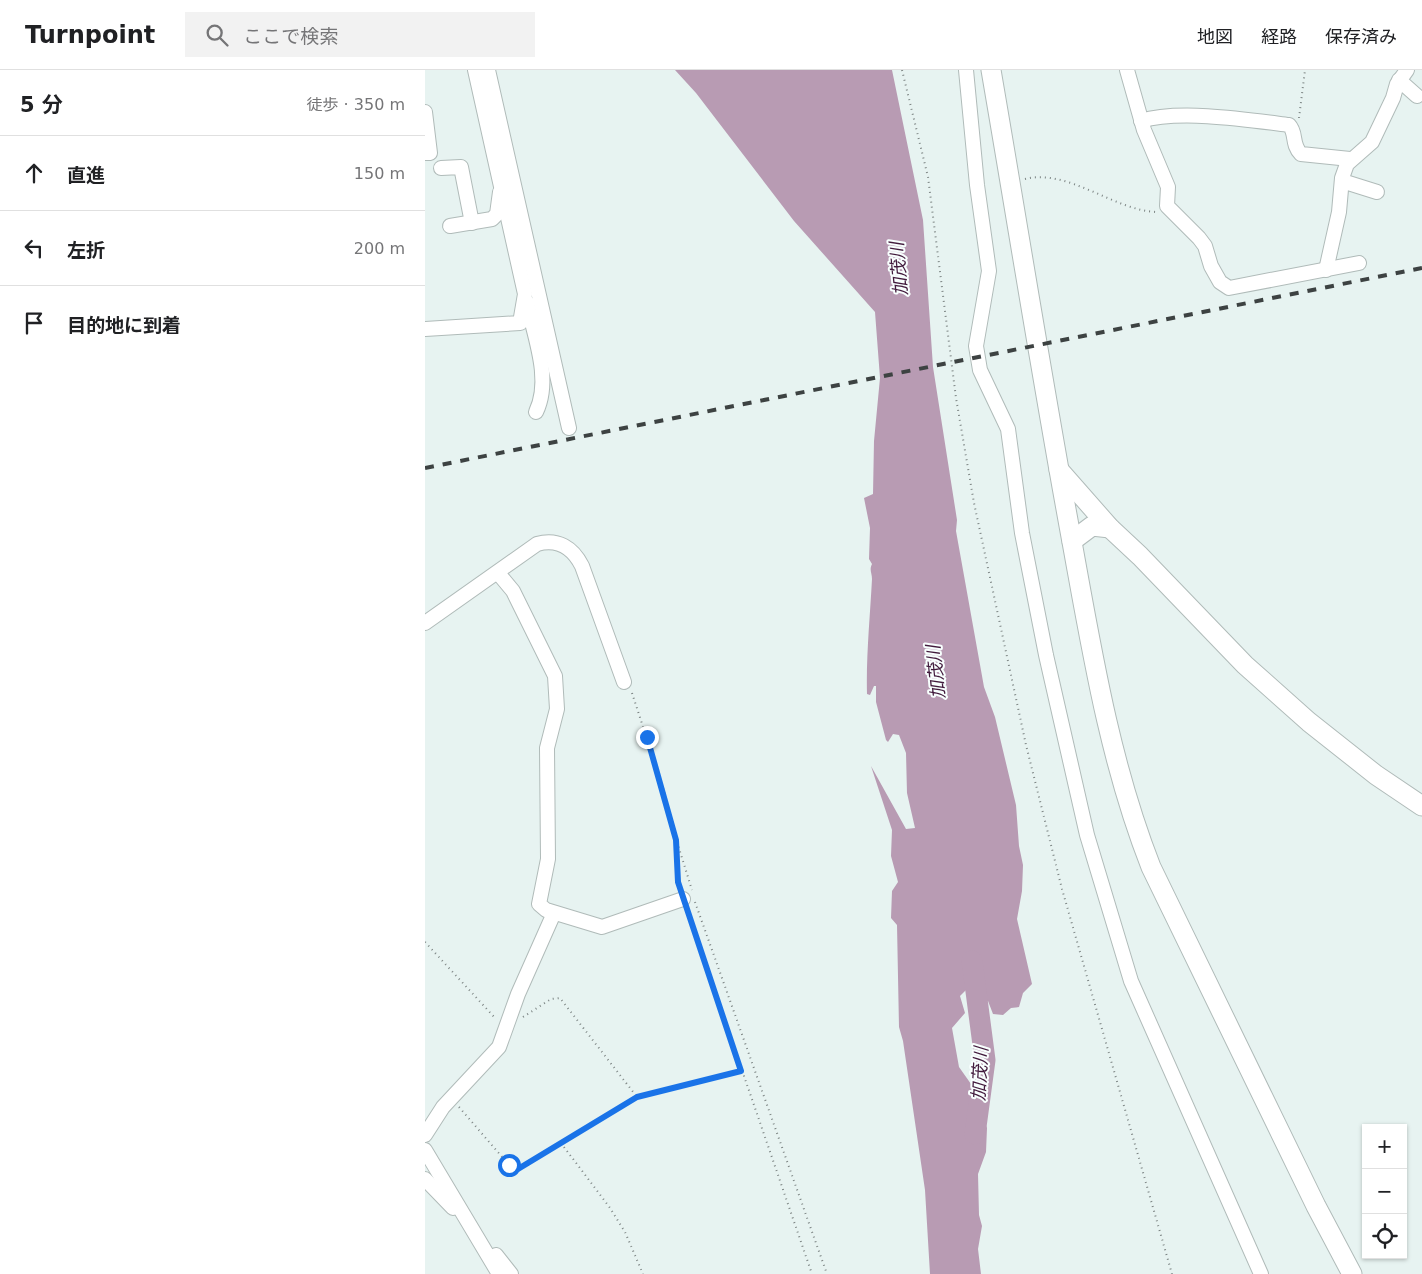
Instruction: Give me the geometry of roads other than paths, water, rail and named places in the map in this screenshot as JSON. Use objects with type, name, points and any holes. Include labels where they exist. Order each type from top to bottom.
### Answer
[{"type":"street","points":[[475,70],[543,378],[541,402],[536,412]]},
{"type":"street","points":[[488,70],[569,428]]},
{"type":"street","points":[[966,70],[977,184],[989,271],[976,346],[980,370],[1008,429],[1025,552],[1046,655],[1087,835],[1116,936],[1137,997],[1261,1274]]},
{"type":"street","points":[[991,70],[1059,470],[1090,638],[1119,771],[1133,821],[1156,876],[1316,1206],[1352,1274]]},
{"type":"street","points":[[1127,70],[1141,121],[1168,187],[1168,208],[1205,246],[1211,266],[1220,282],[1229,288],[1359,263]]},
{"type":"street","points":[[1326,270],[1339,212],[1342,180],[1350,158],[1372,142],[1405,73]]},
{"type":"street","points":[[1405,73],[1417,96]]},
{"type":"street","points":[[425,112],[430,153],[425,153]]},
{"type":"street","points":[[1141,121],[1175,117],[1238,117],[1291,126],[1295,148],[1301,154],[1350,158]]},
{"type":"street","points":[[441,168],[461,167],[472,223]]},
{"type":"street","points":[[1342,180],[1377,192]]},
{"type":"street","points":[[450,226],[492,219],[497,214],[501,184]]},
{"type":"street","points":[[425,329],[520,323],[525,294]]},
{"type":"street","points":[[1059,470],[1110,528],[1136,552],[1252,672],[1317,728],[1376,775],[1422,806]]},
{"type":"street","points":[[1072,541],[1092,526],[1110,528]]},
{"type":"street","points":[[425,622],[498,573],[537,544],[545,541],[562,544],[571,550],[583,566],[624,682]]},
{"type":"street","points":[[498,573],[521,605],[555,676],[557,709],[547,748],[548,859],[539,900],[546,910],[602,927],[683,899]]},
{"type":"street","points":[[425,1135],[435,1116],[493,1056],[499,1047],[518,994],[554,913]]},
{"type":"street","points":[[425,1150],[499,1274]]},
{"type":"street","points":[[425,1164],[429,1176],[425,1180],[476,1233],[511,1274]]},
{"type":"water","points":[[675,70],[892,70],[923,220],[933,367],[957,520],[956,531],[984,687],[995,717],[1016,805],[1019,846],[1023,865],[1022,891],[1017,919],[1032,984],[1023,993],[1019,1007],[1011,1008],[1003,1015],[993,1014],[988,1001],[983,1003],[981,990],[968,988],[960,996],[965,1013],[952,1028],[959,1067],[971,1084],[987,1128],[986,1152],[978,1174],[979,1215],[982,1226],[978,1249],[981,1274],[930,1274],[925,1190],[903,1041],[899,1027],[897,925],[891,918],[892,891],[898,882],[891,856],[892,830],[871,766],[906,829],[915,828],[907,793],[906,753],[899,735],[893,734],[888,742],[886,740],[876,702],[876,686],[874,686],[870,695],[867,694],[872,564],[869,559],[870,528],[864,498],[873,494],[874,441],[880,378],[875,312],[794,221],[696,93]]},
{"type":"waterway","name":"加茂川","points":[[972,961],[985,1060],[975,1134]]},
{"type":"railway","points":[[425,468],[1422,268]]}]
